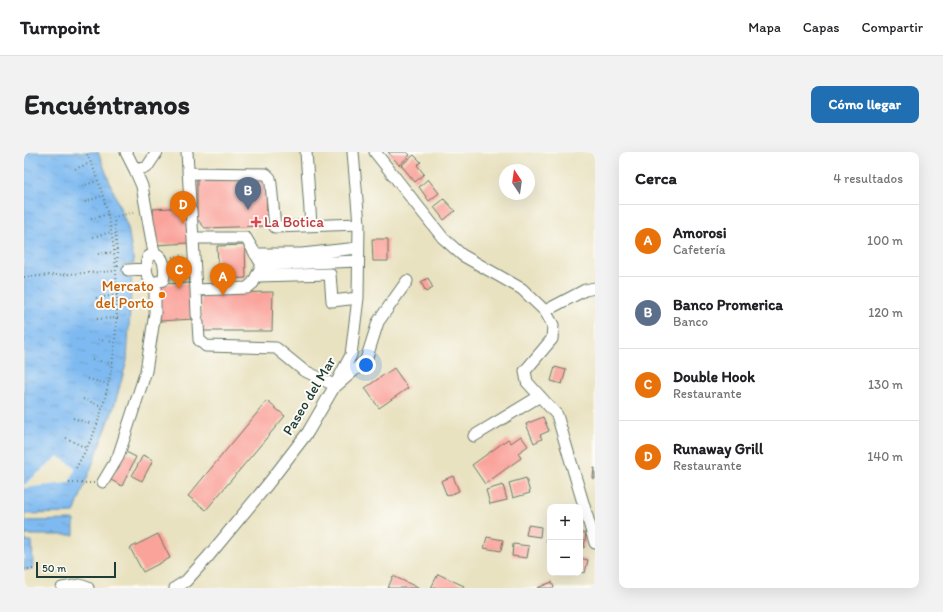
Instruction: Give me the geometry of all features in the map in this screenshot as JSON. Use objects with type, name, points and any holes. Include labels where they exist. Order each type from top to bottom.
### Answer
[{"type":"street","points":[[126,152],[142,186],[145,210],[164,276],[163,280],[155,283]]},
{"type":"street","points":[[135,170],[151,163],[157,152]]},
{"type":"street","points":[[187,152],[190,207],[195,254],[199,340],[206,346],[276,348],[304,370],[334,387],[366,360],[378,322],[407,281]]},
{"type":"street","points":[[306,152],[311,225]]},
{"type":"street","name":"Paseo del Mar","points":[[175,588],[186,581],[207,558],[268,484],[308,432],[351,354],[358,298],[359,224],[353,152]]},
{"type":"street","points":[[374,152],[443,238],[462,255],[522,289],[545,311],[553,325],[552,339],[525,371],[527,382],[557,415],[595,543]]},
{"type":"street","points":[[188,173],[266,174],[270,178],[275,227],[359,224]]},
{"type":"street","points":[[193,238],[246,238],[262,265]]},
{"type":"street","points":[[255,254],[302,254],[358,248]]},
{"type":"street","points":[[155,283],[150,280],[146,269],[148,257],[158,255]]},
{"type":"street","points":[[262,265],[358,261]]},
{"type":"street","points":[[196,290],[247,288],[251,286],[262,265]]},
{"type":"street","points":[[128,270],[146,269]]},
{"type":"street","points":[[256,276],[330,274],[332,301],[358,298]]},
{"type":"street","points":[[103,482],[118,457],[146,371],[155,313],[155,283]]},
{"type":"street","points":[[545,311],[585,290],[595,288]]},
{"type":"street","points":[[474,436],[540,396]]},
{"type":"street","points":[[62,588],[80,585],[88,588]]},
{"type":"path","points":[[76,468],[96,425],[102,406],[112,363],[118,318],[115,271],[108,214],[86,152]]},
{"type":"path","points":[[75,169],[90,163]]},
{"type":"path","points":[[82,186],[97,181]]},
{"type":"path","points":[[85,202],[102,196]]},
{"type":"path","points":[[24,277],[118,271],[114,217],[145,210]]},
{"type":"path","points":[[91,219],[108,214]]},
{"type":"path","points":[[93,236],[111,232]]},
{"type":"path","points":[[98,254],[113,252]]},
{"type":"path","points":[[158,255],[195,254]]},
{"type":"path","points":[[164,276],[196,273]]},
{"type":"path","points":[[96,298],[117,295]]},
{"type":"path","points":[[97,319],[118,318]]},
{"type":"path","points":[[98,340],[115,342]]},
{"type":"path","points":[[92,360],[112,363]]},
{"type":"path","points":[[88,379],[108,384]]},
{"type":"path","points":[[83,399],[102,406]]},
{"type":"path","points":[[73,418],[96,425]]},
{"type":"path","points":[[66,438],[86,448]]},
{"type":"path","points":[[69,483],[103,482]]},
{"type":"path","points":[[24,569],[33,569]]},
{"type":"water","points":[[24,152],[98,152],[128,228],[134,264],[123,265],[125,275],[132,275],[127,361],[113,410],[74,513],[24,514]]},
{"type":"water","points":[[24,514],[25,521],[74,520],[74,535],[25,535],[25,541],[32,541],[33,569],[24,570]]},
{"type":"pier","points":[[58,456],[76,468],[69,483],[24,488],[24,485]]},
{"type":"building","points":[[388,152],[407,152],[410,155],[399,165]]},
{"type":"building","points":[[414,155],[421,162],[417,165],[424,174],[415,182],[401,165]]},
{"type":"building","points":[[266,178],[267,226],[205,228],[197,219],[197,179]]},
{"type":"building","points":[[428,179],[439,193],[429,201],[419,187]]},
{"type":"building","points":[[444,199],[455,211],[444,220],[434,207]]},
{"type":"building","points":[[187,207],[189,243],[155,245],[153,209]]},
{"type":"building","points":[[372,239],[388,239],[388,261],[373,261]]},
{"type":"building","points":[[245,245],[246,278],[219,279],[217,246]]},
{"type":"building","points":[[428,278],[433,288],[426,292],[421,282]]},
{"type":"building","points":[[192,283],[194,319],[160,321],[158,284]]},
{"type":"building","points":[[273,292],[272,331],[201,331],[201,298],[209,293]]},
{"type":"building","points":[[555,367],[566,370],[562,384],[551,381]]},
{"type":"building","points":[[394,368],[408,388],[379,408],[365,388]]},
{"type":"building","points":[[267,401],[285,416],[206,510],[188,496]]},
{"type":"building","points":[[543,417],[549,431],[540,435],[542,439],[534,443],[526,424]]},
{"type":"building","points":[[521,436],[528,446],[518,453],[521,458],[485,484],[472,465],[508,439],[511,443]]},
{"type":"building","points":[[126,452],[136,457],[122,486],[111,480]]},
{"type":"building","points":[[143,455],[153,460],[142,481],[132,476]]},
{"type":"building","points":[[595,468],[595,479],[593,478]]},
{"type":"building","points":[[453,476],[459,491],[447,496],[441,481]]},
{"type":"building","points":[[526,478],[530,493],[513,498],[509,483]]},
{"type":"building","points":[[503,485],[507,500],[490,504],[486,490]]},
{"type":"building","points":[[528,525],[541,527],[540,537],[526,535]]},
{"type":"building","points":[[583,533],[586,533],[584,548]]},
{"type":"building","points":[[158,534],[170,558],[143,572],[130,548]]},
{"type":"building","points":[[487,537],[503,540],[501,551],[484,548]]},
{"type":"building","points":[[513,544],[529,546],[527,558],[512,556]]},
{"type":"building","points":[[583,559],[588,560],[585,573],[583,573]]},
{"type":"building","points":[[438,574],[464,586],[463,588],[431,588]]},
{"type":"building","points":[[393,576],[419,588],[388,588]]},
{"type":"building","points":[[552,582],[554,588],[537,588]]},
{"type":"place","name":"Banco Promerica","points":[[248,210]]},
{"type":"place","name":"La Botica","points":[[256,222]]},
{"type":"place","name":"Runaway Grill","points":[[183,224]]},
{"type":"place","name":"Double Hook","points":[[179,289]]},
{"type":"place","name":"Mercato del Porto","points":[[162,295]]},
{"type":"place","name":"Amorosi","points":[[223,296]]}]
